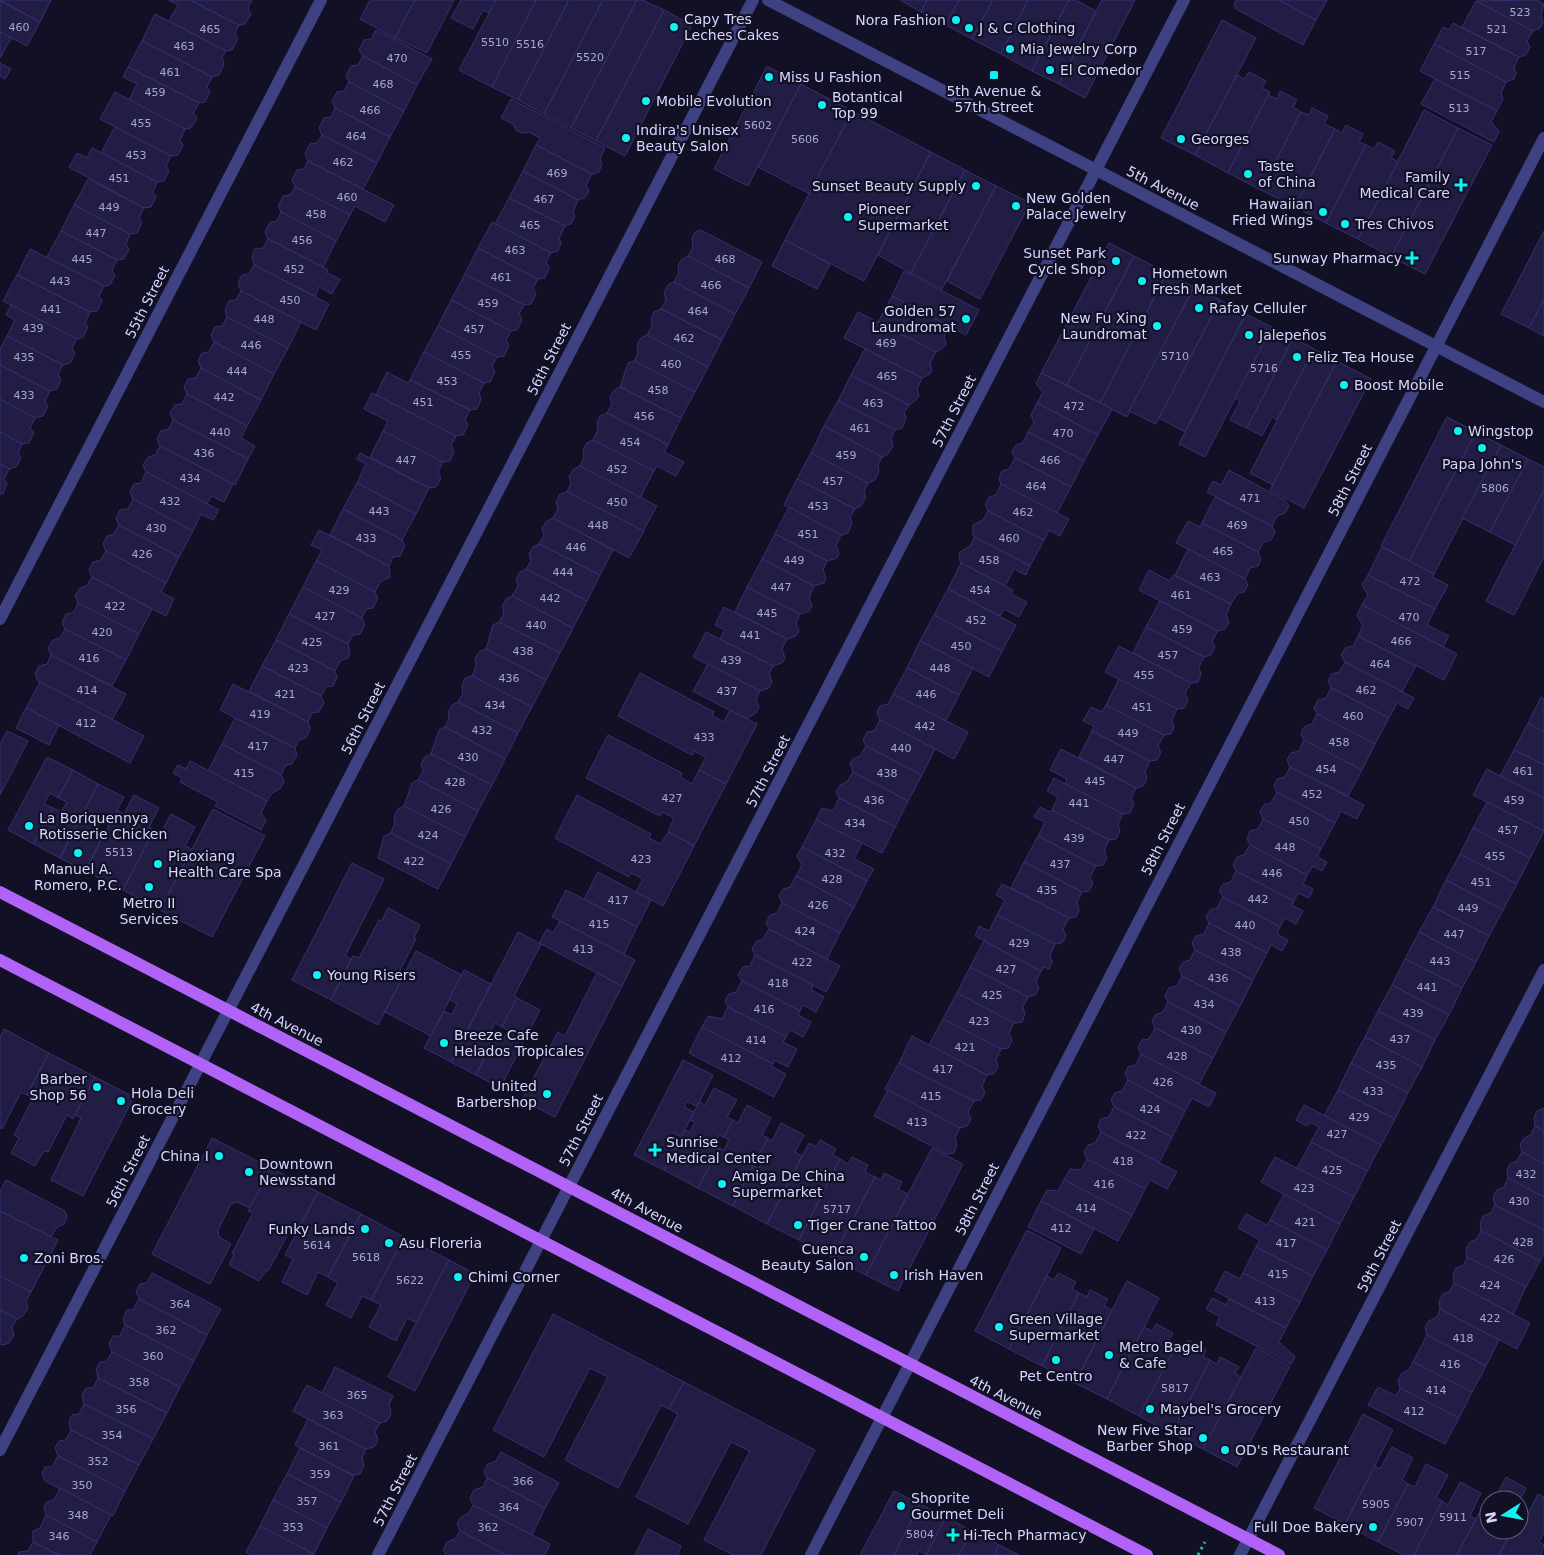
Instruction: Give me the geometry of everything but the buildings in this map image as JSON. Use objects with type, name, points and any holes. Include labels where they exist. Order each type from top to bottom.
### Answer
[{"type":"main road","name":"4th Avenue","points":[[0,892],[1280,1555]]},
{"type":"main road","points":[[0,960],[1147,1555]]},
{"type":"street","name":"55th Street","points":[[0,619],[321,0]]},
{"type":"street","name":"56th Street","points":[[0,1450],[752,0]]},
{"type":"street","name":"5th Avenue","points":[[768,0],[1544,402]]},
{"type":"street","name":"57th Street","points":[[378,1555],[1184,0]]},
{"type":"street","name":"58th Street","points":[[811,1555],[1544,138]]},
{"type":"street","name":"59th Street","points":[[1240,1555],[1544,970]]},
{"type":"path","points":[[1198,1555],[1205,1542]]},
{"type":"place","name":"Nora Fashion","points":[[956,20]]},
{"type":"place","name":"Capy Tres Leches Cakes","points":[[674,27]]},
{"type":"place","name":"J & C Clothing","points":[[969,28]]},
{"type":"place","name":"Mia Jewelry Corp","points":[[1010,49]]},
{"type":"place","name":"El Comedor","points":[[1050,70]]},
{"type":"place","name":"5th Avenue & 57th Street","points":[[994,75]]},
{"type":"place","name":"Miss U Fashion","points":[[769,77]]},
{"type":"place","name":"Mobile Evolution","points":[[646,101]]},
{"type":"place","name":"Botantical Top 99","points":[[822,105]]},
{"type":"place","name":"Indira's Unisex Beauty Salon","points":[[626,138]]},
{"type":"place","name":"Georges","points":[[1181,139]]},
{"type":"place","name":"Taste of China","points":[[1248,174]]},
{"type":"place","name":"Family Medical Care","points":[[1461,185]]},
{"type":"place","name":"Sunset Beauty Supply","points":[[976,186]]},
{"type":"place","name":"New Golden Palace Jewelry","points":[[1016,206]]},
{"type":"place","name":"Hawaiian Fried Wings","points":[[1323,212]]},
{"type":"place","name":"Pioneer Supermarket","points":[[848,217]]},
{"type":"place","name":"Tres Chivos","points":[[1345,224]]},
{"type":"place","name":"Sunway Pharmacy","points":[[1412,258]]},
{"type":"place","name":"Sunset Park Cycle Shop","points":[[1116,261]]},
{"type":"place","name":"Hometown Fresh Market","points":[[1142,281]]},
{"type":"place","name":"Rafay Celluler","points":[[1199,308]]},
{"type":"place","name":"Golden 57 Laundromat","points":[[966,319]]},
{"type":"place","name":"New Fu Xing Laundromat","points":[[1157,326]]},
{"type":"place","name":"Jalepeños","points":[[1249,335]]},
{"type":"place","name":"Feliz Tea House","points":[[1297,357]]},
{"type":"place","name":"Boost Mobile","points":[[1344,385]]},
{"type":"place","name":"Wingstop","points":[[1458,431]]},
{"type":"place","name":"Papa John's","points":[[1482,448]]},
{"type":"place","name":"La Boriquennya Rotisserie Chicken","points":[[29,826]]},
{"type":"place","name":"Manuel A. Romero, P.C.","points":[[78,853]]},
{"type":"place","name":"Piaoxiang Health Care Spa","points":[[158,864]]},
{"type":"place","name":"Metro II Services","points":[[149,887]]},
{"type":"place","name":"Young Risers","points":[[317,975]]},
{"type":"place","name":"Breeze Cafe Helados Tropicales","points":[[444,1043]]},
{"type":"place","name":"Barber Shop 56","points":[[97,1087]]},
{"type":"place","name":"United Barbershop","points":[[547,1094]]},
{"type":"place","name":"Hola Deli Grocery","points":[[121,1101]]},
{"type":"place","name":"Sunrise Medical Center","points":[[655,1150]]},
{"type":"place","name":"China I","points":[[219,1156]]},
{"type":"place","name":"Downtown Newsstand","points":[[249,1172]]},
{"type":"place","name":"Amiga De China Supermarket","points":[[722,1184]]},
{"type":"place","name":"Tiger Crane Tattoo","points":[[798,1225]]},
{"type":"place","name":"Funky Lands","points":[[365,1229]]},
{"type":"place","name":"Asu Floreria","points":[[389,1243]]},
{"type":"place","name":"Cuenca Beauty Salon","points":[[864,1257]]},
{"type":"place","name":"Zoni Bros.","points":[[24,1258]]},
{"type":"place","name":"Irish Haven","points":[[894,1275]]},
{"type":"place","name":"Chimi Corner","points":[[458,1277]]},
{"type":"place","name":"Green Village Supermarket","points":[[999,1327]]},
{"type":"place","name":"Metro Bagel & Cafe","points":[[1109,1355]]},
{"type":"place","name":"Pet Centro","points":[[1056,1360]]},
{"type":"place","name":"Maybel's Grocery","points":[[1150,1409]]},
{"type":"place","name":"New Five Star Barber Shop","points":[[1203,1438]]},
{"type":"place","name":"OD's Restaurant","points":[[1225,1450]]},
{"type":"place","name":"Shoprite Gourmet Deli","points":[[901,1506]]},
{"type":"place","name":"Full Doe Bakery","points":[[1373,1527]]},
{"type":"place","name":"Hi-Tech Pharmacy","points":[[953,1535]]}]
